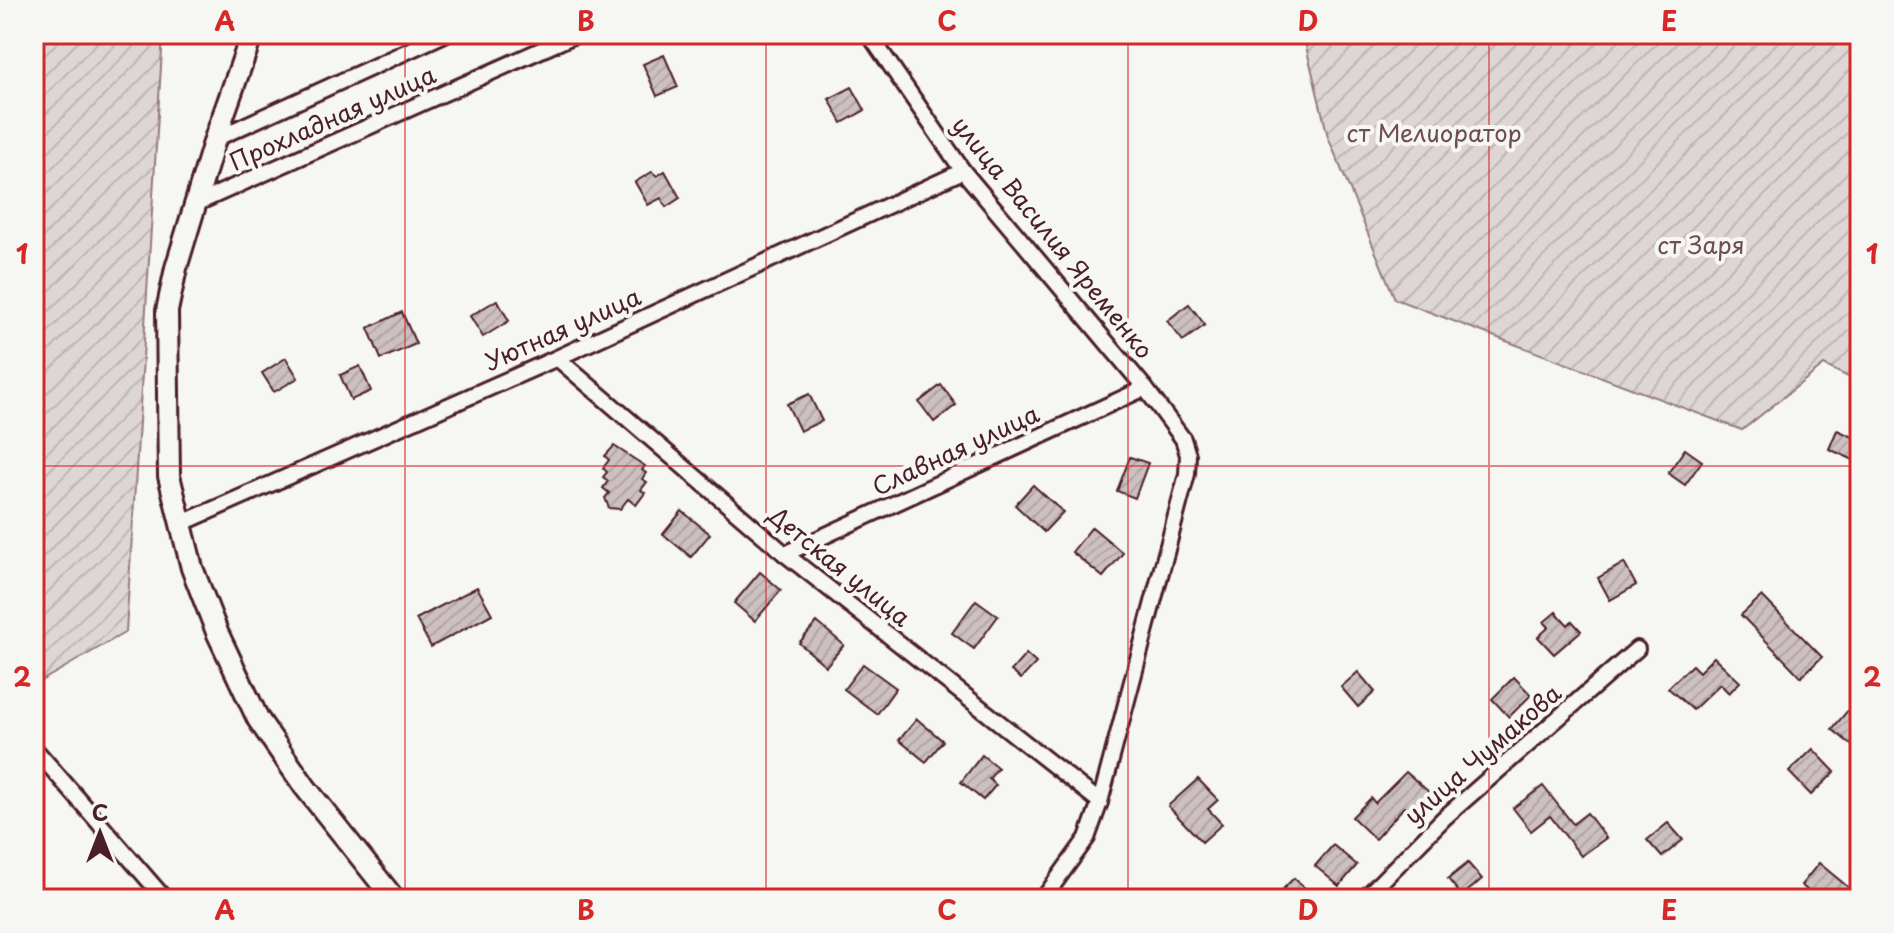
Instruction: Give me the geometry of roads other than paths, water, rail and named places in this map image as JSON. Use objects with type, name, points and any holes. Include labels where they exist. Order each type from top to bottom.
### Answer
[{"type":"main road","points":[[252,34],[195,204],[167,311],[169,476],[180,524],[217,632],[258,719],[330,820],[394,899]]},
{"type":"street","points":[[215,139],[445,34]]},
{"type":"street","name":"Прохладная улица","points":[[195,204],[577,34]]},
{"type":"street","name":"улица Василия Яременко","points":[[869,34],[963,171],[1145,388],[1183,439],[1188,455],[1187,474],[1100,802]]},
{"type":"street","name":"Уютная улица","points":[[180,524],[557,358],[963,171]]},
{"type":"street","name":"Детская улица","points":[[557,358],[785,554],[1100,802]]},
{"type":"street","name":"Славная улица","points":[[785,554],[1145,388]]},
{"type":"street","name":"улица Чумакова","points":[[1364,899],[1413,846],[1637,649]]},
{"type":"street","points":[[34,748],[165,899]]},
{"type":"street","points":[[1043,899],[1087,838],[1100,802]]},
{"type":"park label","name":"ст Мелиоратор","points":[[1434,134]]},
{"type":"park label","name":"ст Заря","points":[[1701,246]]}]
